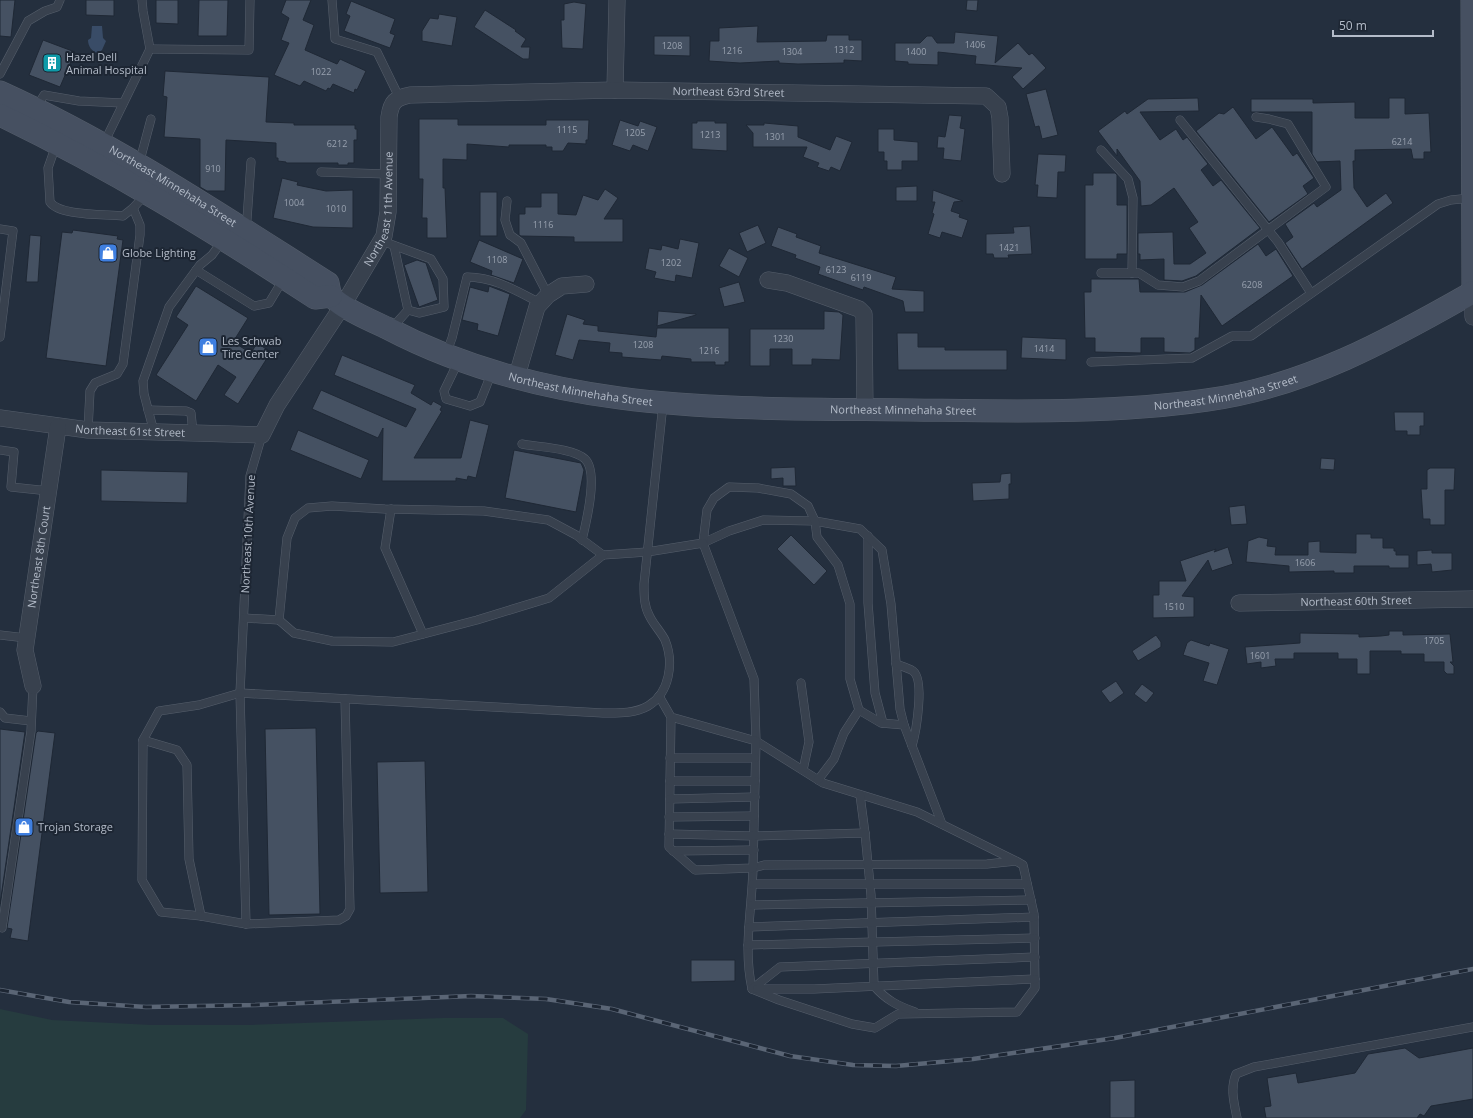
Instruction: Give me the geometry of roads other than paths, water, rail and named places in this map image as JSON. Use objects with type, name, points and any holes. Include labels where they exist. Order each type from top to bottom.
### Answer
[{"type":"main road","points":[[1472,0],[1473,292]]},
{"type":"main road","name":"Northeast Minnehaha Street","points":[[0,92],[104,144],[139,165],[232,229],[328,283],[337,301]]},
{"type":"main road","name":"Northeast Minnehaha Street","points":[[0,115],[57,142],[148,192]]},
{"type":"main road","points":[[80,155],[101,153],[123,165],[139,165]]},
{"type":"main road","points":[[148,192],[167,192],[215,222],[232,229]]},
{"type":"main road","name":"Northeast Minnehaha Street","points":[[232,229],[284,278],[315,298],[337,301],[390,330],[453,358],[516,379],[577,393],[663,404],[865,409],[1073,410],[1174,404],[1207,400],[1243,394],[1327,368],[1366,351],[1473,292]]},
{"type":"street","points":[[616,90],[617,0]]},
{"type":"street","name":"Northeast 63rd Street","points":[[395,101],[410,95],[616,90],[986,96],[998,107],[1000,118],[1002,174]]},
{"type":"street","name":"Northeast 11th Avenue","points":[[337,301],[388,244],[389,117],[395,101]]},
{"type":"street","points":[[768,280],[787,283],[859,309],[864,314],[865,409]]},
{"type":"street","points":[[516,379],[537,307],[544,299],[562,286],[586,284]]},
{"type":"street","points":[[1473,292],[1473,317]]},
{"type":"street","name":"Northeast 10th Avenue","points":[[262,435],[277,405],[337,301]]},
{"type":"street","name":"Northeast 61st Street","points":[[0,418],[88,430],[262,435]]},
{"type":"street","name":"Northeast 8th Court","points":[[33,686],[25,650],[26,638],[58,427]]},
{"type":"street","name":"Northeast 60th Street","points":[[1239,603],[1473,599]]},
{"type":"lane","points":[[104,144],[150,48],[142,11],[142,0]]},
{"type":"lane","points":[[150,48],[249,50],[250,0]]},
{"type":"lane","points":[[332,0],[335,39],[377,52],[395,101]]},
{"type":"lane","points":[[0,74],[2,63],[28,21],[45,10],[57,7],[60,1]]},
{"type":"lane","points":[[36,109],[44,95],[79,101],[123,103]]},
{"type":"lane","points":[[1101,273],[1139,273],[1158,285],[1183,287],[1199,281],[1269,231],[1326,187],[1288,124],[1269,118],[1256,117]]},
{"type":"lane","points":[[139,165],[151,119]]},
{"type":"lane","points":[[1180,120],[1269,231],[1311,293]]},
{"type":"lane","points":[[57,142],[48,168],[50,202],[52,206],[62,211],[123,216],[148,192]]},
{"type":"lane","points":[[1101,150],[1128,179],[1133,198],[1132,273]]},
{"type":"lane","points":[[154,432],[144,394],[144,381],[169,307],[196,270],[212,255],[232,229],[246,219],[251,162]]},
{"type":"lane","points":[[321,172],[388,174]]},
{"type":"lane","points":[[1091,362],[1192,358],[1232,336],[1251,336],[1438,204],[1451,200],[1472,198]]},
{"type":"lane","points":[[507,202],[505,220],[510,235],[520,243],[544,299]]},
{"type":"lane","points":[[88,430],[90,391],[94,383],[117,374],[123,364],[140,235],[140,225],[133,208]]},
{"type":"lane","points":[[0,229],[13,231],[0,337]]},
{"type":"lane","points":[[388,244],[408,310]]},
{"type":"lane","points":[[388,244],[431,259],[443,279],[444,307],[419,313],[408,310]]},
{"type":"lane","points":[[196,270],[254,306],[269,303],[284,278]]},
{"type":"lane","points":[[492,371],[480,402],[470,406],[446,399],[444,391],[453,358],[452,338],[467,277],[480,277],[499,282],[544,299]]},
{"type":"lane","points":[[390,330],[408,310]]},
{"type":"lane","points":[[346,699],[350,909],[346,916],[339,920],[246,924],[201,916],[161,912],[142,880],[143,740],[159,712],[198,705],[240,693],[602,713],[630,712],[648,706],[659,696],[668,676],[670,654],[665,639],[650,617],[645,605],[644,584],[663,404]]},
{"type":"lane","points":[[148,410],[186,411],[191,413],[193,433]]},
{"type":"lane","name":"Northeast 10th Avenue","points":[[246,924],[240,693],[250,476],[262,435]]},
{"type":"lane","points":[[522,444],[571,452],[585,458],[590,466],[591,479],[589,514],[582,540]]},
{"type":"lane","points":[[0,450],[14,452],[11,487],[49,491]]},
{"type":"lane","points":[[752,989],[747,966],[752,905],[754,850],[756,741],[754,679],[703,543],[707,510],[714,498],[729,487],[758,488],[792,494],[808,506],[815,521],[818,537],[838,565],[850,604],[850,679],[859,710],[883,723],[904,725]]},
{"type":"lane","points":[[279,620],[287,538],[295,518],[308,508],[332,506],[484,511],[548,520],[582,540],[603,555]]},
{"type":"lane","points":[[391,509],[385,548],[423,634]]},
{"type":"lane","points":[[244,618],[279,620],[294,633],[332,641],[393,642],[477,620],[549,598],[603,555],[647,552],[703,543],[729,531],[763,520],[815,521],[860,528],[882,550],[891,604],[900,709],[904,725],[942,824]]},
{"type":"lane","points":[[868,536],[868,588],[874,693],[883,723]]},
{"type":"lane","points":[[0,635],[26,638]]},
{"type":"lane","points":[[896,664],[914,671],[919,681],[916,731],[912,746]]},
{"type":"lane","points":[[800,683],[809,742],[802,770]]},
{"type":"lane","points":[[0,927],[2,928],[31,721],[33,686]]},
{"type":"lane","points":[[659,696],[671,717],[669,847],[695,870],[753,868],[764,865],[987,864],[1016,861]]},
{"type":"lane","points":[[818,780],[834,759],[844,733],[859,710]]},
{"type":"lane","points":[[0,712],[5,718],[31,721]]},
{"type":"lane","points":[[671,717],[756,741],[823,783],[917,812],[1023,865],[1034,917],[1035,988],[1017,1012],[898,1014],[876,1028],[852,1024],[779,1000],[752,989]]},
{"type":"lane","points":[[143,740],[177,750],[187,765],[188,859],[201,916]]},
{"type":"lane","points":[[670,758],[755,758]]},
{"type":"lane","points":[[670,781],[755,781]]},
{"type":"lane","points":[[860,795],[872,903],[874,986],[883,996],[899,1006],[923,1014]]},
{"type":"lane","points":[[670,799],[754,797]]},
{"type":"lane","points":[[669,817],[754,816]]},
{"type":"lane","points":[[669,834],[754,836],[865,833]]},
{"type":"lane","points":[[673,851],[754,850]]},
{"type":"lane","points":[[753,884],[1027,884]]},
{"type":"lane","points":[[752,905],[1031,900]]},
{"type":"lane","points":[[749,927],[1034,917]]},
{"type":"lane","points":[[748,945],[1035,938]]},
{"type":"lane","points":[[752,989],[780,967],[1035,957]]},
{"type":"lane","points":[[752,989],[814,989],[1035,979]]},
{"type":"lane","points":[[1237,1118],[1233,1099],[1234,1080],[1236,1074],[1254,1067],[1473,1027]]},
{"type":"water","points":[[92,26],[102,26],[103,38],[106,41],[102,50],[98,53],[92,50],[88,42],[91,38]]},
{"type":"railway","points":[[0,990],[69,1002],[146,1007],[255,1005],[471,996],[546,999],[612,1009],[790,1056],[853,1065],[896,1066],[973,1059],[1115,1038],[1473,969]]},
{"type":"place","name":"Hazel Dell Animal Hospital","points":[[52,63]]},
{"type":"place","name":"Globe Lighting","points":[[108,253]]},
{"type":"place","name":"Les Schwab Tire Center","points":[[208,347]]},
{"type":"place","name":"Trojan Storage","points":[[24,827]]}]
